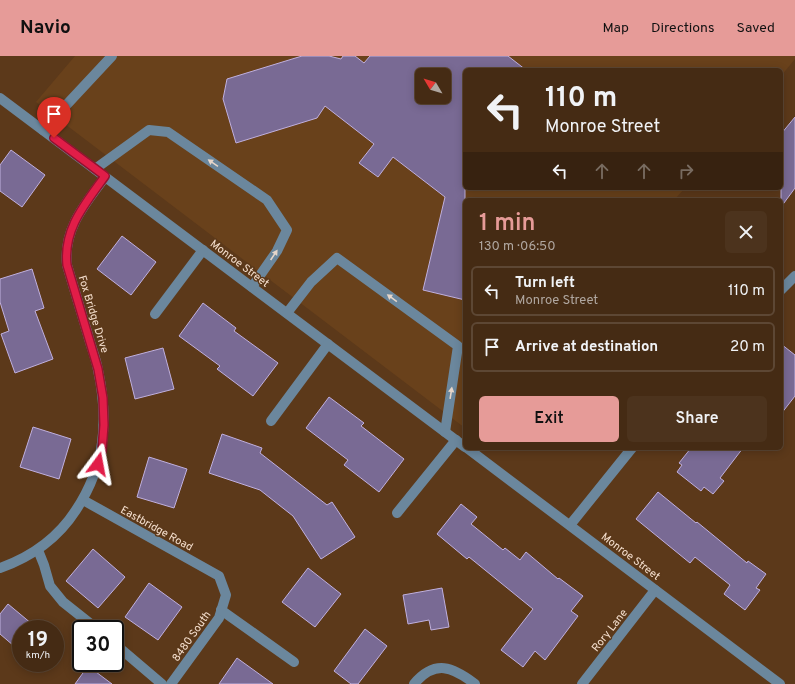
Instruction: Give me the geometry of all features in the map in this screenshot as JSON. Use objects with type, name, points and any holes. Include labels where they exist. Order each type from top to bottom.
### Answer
[{"type":"street","points":[[43,130],[112,56]]},
{"type":"street","name":"Monroe Street","points":[[0,98],[463,445]]},
{"type":"street","points":[[96,169],[149,130],[168,132],[267,200],[287,230],[277,251],[252,287]]},
{"type":"street","name":"Fox Bridge Drive","points":[[0,568],[15,563],[38,550],[55,536],[70,519],[83,500],[94,476],[102,451],[104,425],[103,398],[98,369],[67,265],[66,252],[75,220],[87,200],[105,176]]},
{"type":"street","points":[[154,314],[203,250]]},
{"type":"street","points":[[287,313],[311,282],[337,258],[458,346],[445,432]]},
{"type":"street","points":[[783,288],[795,276]]},
{"type":"street","points":[[271,421],[328,344]]},
{"type":"street","points":[[397,513],[456,440]]},
{"type":"street","name":"Monroe Street","points":[[470,450],[780,684]]},
{"type":"street","points":[[570,525],[630,450]]},
{"type":"street","name":"Eastbridge Road","points":[[83,500],[219,576]]},
{"type":"street","points":[[38,550],[50,586],[63,602],[86,620]]},
{"type":"street","name":"8480 South","points":[[171,684],[219,618],[226,595],[219,576]]},
{"type":"street","name":"Rory Lane","points":[[582,684],[655,590]]},
{"type":"street","points":[[221,610],[294,662]]},
{"type":"street","points":[[124,652],[162,684]]},
{"type":"street","points":[[414,684],[424,674],[433,668],[454,670],[476,684]]},
{"type":"shaded area","points":[[75,56],[795,56],[795,59],[783,74],[783,68],[463,68],[463,190],[683,190],[676,198],[463,198],[463,426],[36,102]]},
{"type":"building","points":[[302,56],[329,56],[341,59],[343,56],[355,56],[364,63],[370,56],[508,56],[523,68],[463,68],[463,190],[465,190],[465,198],[463,198],[463,300],[423,290],[445,197],[393,157],[378,177],[359,163],[374,144],[325,106],[317,118],[236,143],[223,99],[227,79]]},
{"type":"building","points":[[795,117],[795,188],[783,204],[781,190],[783,190],[783,132]]},
{"type":"building","points":[[11,150],[45,175],[22,207],[0,191],[0,165]]},
{"type":"building","points":[[122,236],[156,262],[131,295],[97,269]]},
{"type":"building","points":[[32,269],[44,308],[35,311],[53,359],[15,373],[1,334],[9,331],[0,302],[0,279]]},
{"type":"building","points":[[203,303],[236,328],[234,331],[278,363],[253,396],[217,369],[220,366],[179,336]]},
{"type":"building","points":[[783,346],[795,355],[795,396],[783,411]]},
{"type":"building","points":[[163,348],[174,389],[135,399],[125,358]]},
{"type":"building","points":[[329,397],[364,423],[361,426],[404,459],[379,492],[344,465],[348,460],[306,428]]},
{"type":"building","points":[[33,427],[71,439],[59,479],[20,467]]},
{"type":"building","points":[[222,434],[262,448],[260,453],[327,505],[332,502],[355,537],[321,559],[293,516],[260,490],[209,473]]},
{"type":"building","points":[[689,450],[741,450],[720,478],[724,481],[713,494],[704,487],[701,491],[677,472],[682,465],[679,463]]},
{"type":"building","points":[[149,457],[187,469],[174,508],[137,497]]},
{"type":"building","points":[[658,492],[747,563],[748,561],[766,574],[756,588],[760,590],[745,610],[724,594],[730,585],[695,557],[690,563],[636,519]]},
{"type":"building","points":[[461,504],[477,517],[471,524],[503,550],[505,548],[520,560],[526,552],[558,579],[559,578],[583,596],[571,611],[578,616],[545,660],[535,651],[523,667],[501,650],[533,609],[469,557],[467,559],[437,534]]},
{"type":"building","points":[[93,549],[125,577],[98,608],[66,581]]},
{"type":"building","points":[[308,568],[341,594],[315,627],[282,602]]},
{"type":"building","points":[[149,583],[182,607],[158,640],[125,617]]},
{"type":"building","points":[[442,588],[449,627],[431,630],[429,620],[408,624],[403,595]]},
{"type":"building","points":[[8,604],[27,620],[12,620],[12,644],[0,634],[0,614]]},
{"type":"building","points":[[365,629],[387,646],[358,684],[351,684],[334,671]]},
{"type":"building","points":[[237,658],[273,684],[219,684]]},
{"type":"building","points":[[84,672],[96,672],[112,684],[75,684]]},
{"type":"route","points":[[54,138],[105,176],[87,200],[75,220],[66,252],[67,265],[98,369],[103,398],[104,425],[102,451],[98,464]]}]
